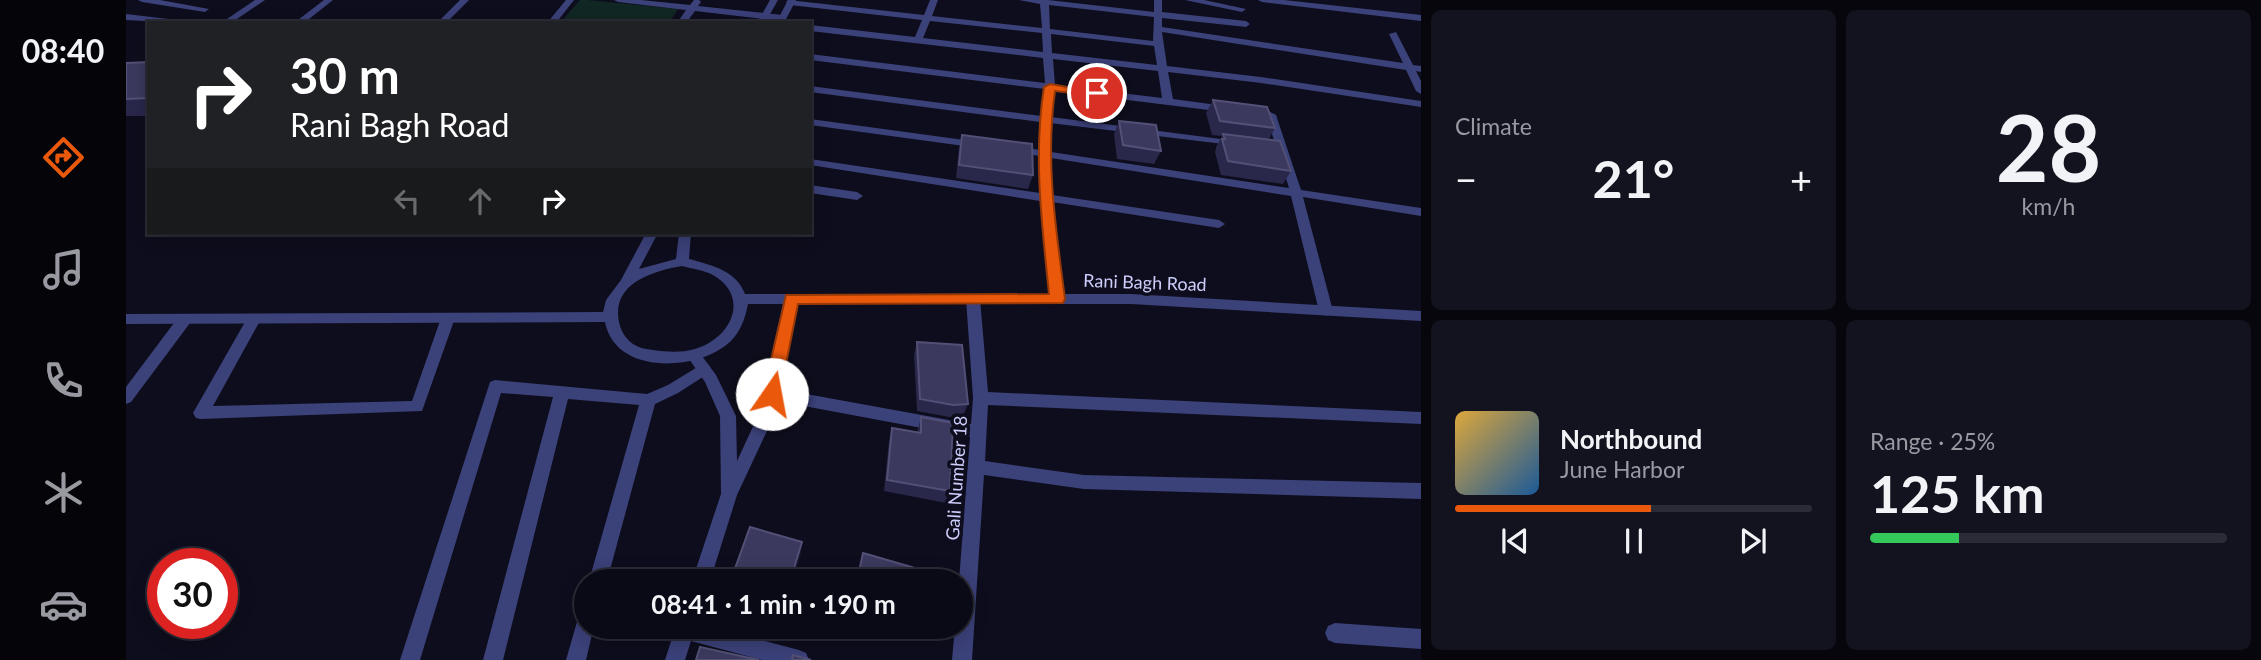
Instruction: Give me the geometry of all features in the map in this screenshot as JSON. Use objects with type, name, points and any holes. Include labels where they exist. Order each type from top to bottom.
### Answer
[{"type":"street","points":[[142,0],[205,9]]},
{"type":"street","points":[[228,21],[261,0]]},
{"type":"street","points":[[301,21],[329,0]]},
{"type":"street","points":[[443,21],[465,0]]},
{"type":"street","points":[[553,21],[570,0]]},
{"type":"street","points":[[618,0],[696,4],[763,19],[781,20],[791,1],[1158,44]]},
{"type":"street","points":[[763,19],[774,0]]},
{"type":"street","points":[[918,40],[934,0]]},
{"type":"street","points":[[1023,0],[1246,24]]},
{"type":"street","points":[[1158,0],[1158,44],[1168,102]]},
{"type":"street","points":[[1189,0],[1241,4],[1251,44]]},
{"type":"street","points":[[1262,0],[1421,18]]},
{"type":"street","points":[[1045,1],[1050,87],[1045,120],[1046,198],[1057,299]]},
{"type":"street","points":[[683,21],[696,4]]},
{"type":"street","points":[[126,17],[160,21]]},
{"type":"street","points":[[812,28],[1163,69],[1421,104]]},
{"type":"street","points":[[1158,29],[1421,69]]},
{"type":"street","points":[[1393,34],[1421,91]]},
{"type":"street","points":[[812,57],[1232,110]]},
{"type":"street","points":[[812,89],[1253,146]]},
{"type":"street","points":[[1245,112],[1271,115],[1296,194],[1326,311]]},
{"type":"street","points":[[812,122],[1047,154],[1421,212]]},
{"type":"street","points":[[1267,148],[1281,149]]},
{"type":"street","points":[[812,162],[1219,224]]},
{"type":"street","points":[[812,189],[857,196]]},
{"type":"street","points":[[651,235],[627,281],[612,300],[610,317],[617,338],[632,351],[655,359],[699,362]]},
{"type":"street","points":[[682,262],[685,235]]},
{"type":"street","points":[[410,660],[495,386],[648,400],[673,389],[711,350],[729,337],[742,315],[742,299],[733,282],[717,270],[682,262],[657,265],[627,281]]},
{"type":"street","name":"Rani Bagh Road","points":[[742,299],[1130,299],[1421,316]]},
{"type":"street","points":[[705,569],[729,494],[766,416],[791,299]]},
{"type":"street","name":"Gali Number 18","points":[[962,660],[981,398],[974,299]]},
{"type":"street","points":[[126,319],[610,317]]},
{"type":"street","points":[[254,319],[201,412],[417,407],[448,318]]},
{"type":"street","points":[[126,398],[185,319]]},
{"type":"street","points":[[699,362],[728,416],[729,494]]},
{"type":"street","points":[[493,660],[562,392]]},
{"type":"street","points":[[772,394],[979,432]]},
{"type":"street","points":[[981,398],[1421,418]]},
{"type":"street","points":[[601,569],[648,400]]},
{"type":"street","points":[[978,467],[1084,482],[1421,491]]},
{"type":"street","points":[[1335,633],[1421,639]]},
{"type":"street","points":[[576,660],[582,639]]},
{"type":"street","points":[[674,660],[681,639]]},
{"type":"street","points":[[724,639],[799,660]]},
{"type":"green space","points":[[580,0],[678,9],[670,21],[562,21]]},
{"type":"building","points":[[147,62],[147,98],[126,99],[126,63]]},
{"type":"building","points":[[1213,100],[1267,107],[1275,128],[1220,121]]},
{"type":"building","points":[[1119,121],[1156,125],[1161,151],[1123,145]]},
{"type":"building","points":[[1223,134],[1280,141],[1291,171],[1228,161]]},
{"type":"building","points":[[962,135],[1032,144],[1033,175],[959,165]]},
{"type":"building","points":[[917,342],[962,345],[968,404],[953,405],[920,399]]},
{"type":"building","points":[[921,417],[953,423],[950,491],[887,480],[892,428],[921,433]]},
{"type":"building","points":[[750,527],[802,542],[794,569],[735,569]]},
{"type":"building","points":[[863,553],[918,569],[860,569]]},
{"type":"building","points":[[700,647],[759,660],[696,660]]},
{"type":"building","points":[[793,655],[811,660],[792,660]]},
{"type":"route","points":[[772,394],[791,299],[1057,299],[1046,198],[1045,120],[1050,87],[1097,93]]}]
